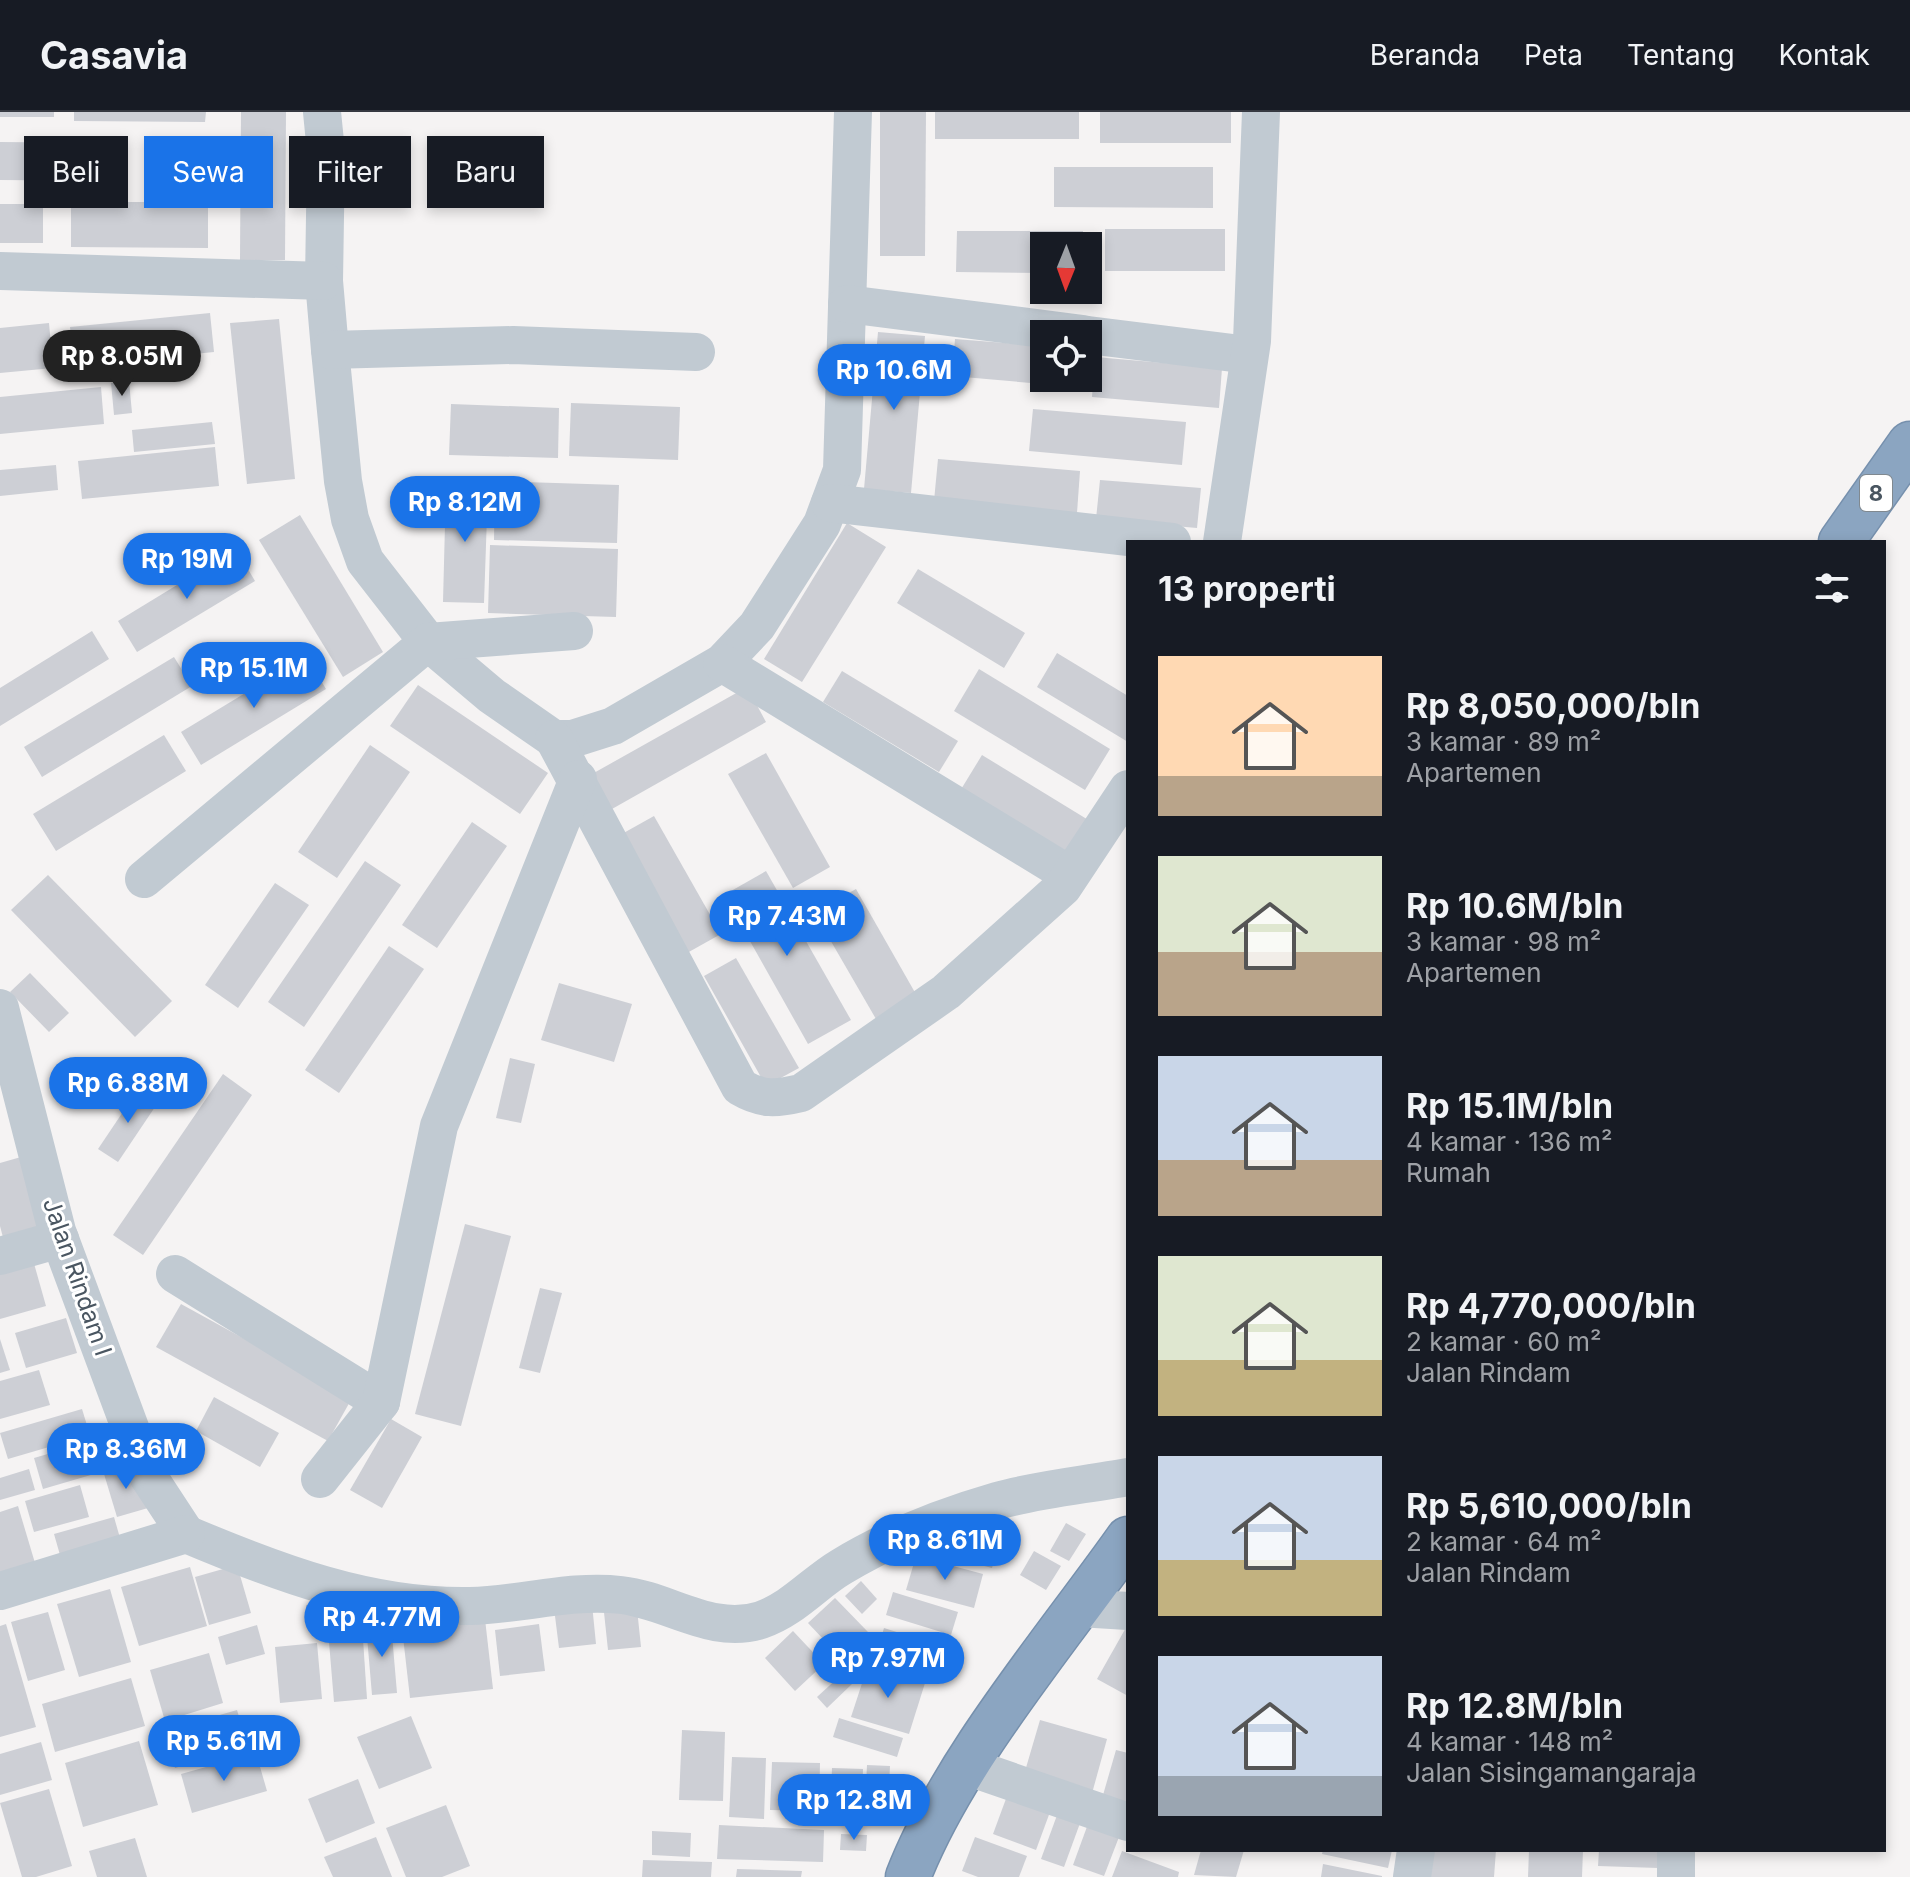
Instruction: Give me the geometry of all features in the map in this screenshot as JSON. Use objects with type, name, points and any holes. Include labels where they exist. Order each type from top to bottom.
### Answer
[{"type":"highway","name":"8","points":[[1842,540],[1910,444]]},
{"type":"highway","points":[[908,1877],[919,1848],[966,1766],[1126,1542]]},
{"type":"street","points":[[322,112],[326,152],[324,281],[330,350],[350,519],[365,561],[428,642],[492,696],[554,739],[740,1087],[757,1098],[777,1099],[801,1093],[946,992],[1063,887],[1126,792]]},
{"type":"street","points":[[554,739],[572,739],[613,726],[722,663],[757,626],[822,524],[842,470],[853,112]]},
{"type":"street","points":[[1222,540],[1249,355],[1261,112]]},
{"type":"street","points":[[0,271],[324,281]]},
{"type":"street","points":[[847,304],[1030,327]]},
{"type":"street","points":[[1102,336],[1249,355]]},
{"type":"street","points":[[330,350],[513,345],[696,352]]},
{"type":"street","points":[[830,503],[1154,540]]},
{"type":"street","points":[[144,879],[428,642],[574,631]]},
{"type":"street","points":[[722,663],[1070,875]]},
{"type":"street","points":[[320,1479],[381,1402],[439,1126],[578,779]]},
{"type":"street","name":"Jalan Rindam I","points":[[0,1008],[60,1239],[148,1476],[186,1534]]},
{"type":"street","points":[[0,1256],[60,1239]]},
{"type":"street","points":[[175,1274],[381,1402]]},
{"type":"street","points":[[0,1591],[186,1534],[317,1584],[389,1601],[471,1606],[583,1594],[621,1595],[729,1625],[761,1620],[796,1603],[841,1567],[918,1530],[998,1501],[1126,1477]]},
{"type":"street","points":[[1079,1608],[1126,1611]]},
{"type":"street","points":[[966,1766],[1126,1821]]},
{"type":"street","points":[[1412,1877],[1416,1852]]},
{"type":"street","points":[[1676,1852],[1676,1877]]},
{"type":"building","points":[[0,112],[54,112],[54,117],[0,117]]},
{"type":"building","points":[[74,112],[206,112],[205,122],[74,121]]},
{"type":"building","points":[[241,112],[286,112],[285,260],[240,260],[240,208],[273,208],[273,136],[241,136]]},
{"type":"building","points":[[880,112],[926,112],[925,256],[880,256]]},
{"type":"building","points":[[935,112],[1079,112],[1079,139],[935,139]]},
{"type":"building","points":[[1100,112],[1231,112],[1231,143],[1100,143]]},
{"type":"building","points":[[0,142],[24,142],[24,180],[0,180]]},
{"type":"building","points":[[1054,167],[1213,167],[1213,208],[1054,207]]},
{"type":"building","points":[[128,202],[144,202],[144,208],[208,208],[208,248],[71,247],[71,208],[128,208]]},
{"type":"building","points":[[0,204],[43,208],[43,243],[0,243]]},
{"type":"building","points":[[1105,229],[1225,229],[1225,271],[1105,271]]},
{"type":"building","points":[[957,231],[1083,231],[1030,232],[1030,273],[956,272]]},
{"type":"building","points":[[210,313],[214,352],[74,366],[70,327]]},
{"type":"building","points":[[279,319],[295,479],[247,484],[230,323]]},
{"type":"building","points":[[49,323],[53,368],[0,373],[0,328]]},
{"type":"building","points":[[878,332],[925,336],[911,493],[864,489]]},
{"type":"building","points":[[955,339],[1030,345],[1030,383],[952,376]]},
{"type":"building","points":[[1102,358],[1222,368],[1219,408],[1092,397],[1092,392],[1102,392]]},
{"type":"building","points":[[129,381],[132,413],[114,415],[111,383]]},
{"type":"building","points":[[101,387],[104,424],[0,434],[0,397]]},
{"type":"building","points":[[571,403],[680,407],[678,460],[569,456]]},
{"type":"building","points":[[451,404],[559,408],[558,458],[449,455]]},
{"type":"building","points":[[1033,409],[1186,422],[1182,465],[1029,451]]},
{"type":"building","points":[[212,422],[215,444],[134,452],[132,430]]},
{"type":"building","points":[[215,447],[219,486],[82,499],[78,461]]},
{"type":"building","points":[[938,459],[1080,471],[1077,513],[934,501]]},
{"type":"building","points":[[56,465],[58,490],[0,496],[0,470]]},
{"type":"building","points":[[1100,480],[1201,488],[1197,528],[1096,519]]},
{"type":"building","points":[[495,481],[619,485],[617,543],[494,540]]},
{"type":"building","points":[[446,486],[488,487],[484,603],[443,602]]},
{"type":"building","points":[[300,515],[383,652],[343,677],[259,540]]},
{"type":"building","points":[[847,523],[886,547],[802,682],[764,659]]},
{"type":"building","points":[[490,545],[618,549],[616,617],[488,613]]},
{"type":"building","points":[[236,549],[255,581],[137,652],[118,621]]},
{"type":"building","points":[[918,569],[1025,633],[1004,668],[897,603]]},
{"type":"building","points":[[92,631],[109,659],[0,726],[0,688]]},
{"type":"building","points":[[1057,653],[1126,695],[1126,741],[1037,687]]},
{"type":"building","points":[[306,656],[326,689],[201,765],[181,732]]},
{"type":"building","points":[[174,657],[192,686],[42,777],[24,747]]},
{"type":"building","points":[[979,669],[1110,749],[1085,790],[954,711]]},
{"type":"building","points":[[842,671],[958,741],[939,772],[823,702]]},
{"type":"building","points":[[418,685],[548,773],[520,814],[390,726]]},
{"type":"building","points":[[747,687],[766,722],[612,809],[592,774]]},
{"type":"building","points":[[164,735],[186,771],[56,851],[33,814]]},
{"type":"building","points":[[370,745],[410,772],[337,878],[298,852]]},
{"type":"building","points":[[766,753],[830,867],[793,888],[728,774]]},
{"type":"building","points":[[982,755],[1090,821],[1068,857],[960,791]]},
{"type":"building","points":[[654,816],[721,934],[687,953],[620,835]]},
{"type":"building","points":[[472,822],[507,846],[437,948],[402,925]]},
{"type":"building","points":[[365,861],[401,885],[304,1027],[268,1002]]},
{"type":"building","points":[[766,871],[851,1020],[808,1044],[724,895]]},
{"type":"building","points":[[48,875],[172,1001],[135,1037],[11,910]]},
{"type":"building","points":[[275,883],[309,905],[238,1008],[205,985]]},
{"type":"building","points":[[856,889],[917,996],[876,1019],[814,912]]},
{"type":"building","points":[[389,946],[424,969],[339,1093],[305,1070]]},
{"type":"building","points":[[736,958],[799,1068],[766,1086],[704,976]]},
{"type":"building","points":[[30,973],[69,1013],[49,1032],[10,992]]},
{"type":"building","points":[[559,983],[632,1004],[614,1062],[541,1040]]},
{"type":"building","points":[[510,1058],[535,1064],[521,1123],[496,1118]]},
{"type":"building","points":[[223,1074],[252,1095],[143,1255],[113,1235]]},
{"type":"building","points":[[139,1088],[159,1101],[118,1162],[98,1149]]},
{"type":"building","points":[[21,1157],[43,1234],[5,1245],[0,1226],[0,1163]]},
{"type":"building","points":[[465,1224],[511,1236],[461,1426],[415,1414]]},
{"type":"building","points":[[33,1260],[46,1306],[0,1319],[0,1270]]},
{"type":"building","points":[[540,1288],[562,1293],[540,1373],[519,1368]]},
{"type":"building","points":[[181,1304],[352,1398],[328,1441],[156,1347]]},
{"type":"building","points":[[66,1318],[77,1353],[26,1368],[15,1333]]},
{"type":"building","points":[[0,1339],[10,1370],[0,1373]]},
{"type":"building","points":[[39,1370],[50,1405],[0,1419],[0,1381]]},
{"type":"building","points":[[214,1397],[279,1433],[260,1467],[196,1431]]},
{"type":"building","points":[[82,1409],[90,1435],[8,1459],[0,1433]]},
{"type":"building","points":[[391,1419],[422,1437],[382,1508],[350,1490]]},
{"type":"building","points":[[116,1434],[125,1465],[43,1489],[34,1458]]},
{"type":"building","points":[[135,1465],[148,1508],[117,1517],[104,1474]]},
{"type":"building","points":[[29,1469],[35,1490],[0,1500],[0,1478]]},
{"type":"building","points":[[80,1485],[89,1517],[34,1532],[25,1501]]},
{"type":"building","points":[[18,1506],[35,1563],[0,1574],[0,1512]]},
{"type":"building","points":[[114,1517],[120,1538],[60,1555],[54,1534]]},
{"type":"building","points":[[1066,1523],[1086,1534],[1069,1561],[1050,1551]]},
{"type":"building","points":[[953,1535],[998,1547],[992,1568],[946,1556]]},
{"type":"building","points":[[1034,1551],[1061,1566],[1046,1590],[1020,1575]]},
{"type":"building","points":[[916,1556],[983,1574],[974,1608],[906,1590]]},
{"type":"building","points":[[237,1565],[251,1613],[209,1625],[195,1577]]},
{"type":"building","points":[[190,1567],[207,1626],[139,1646],[121,1587]]},
{"type":"building","points":[[861,1581],[877,1599],[862,1614],[845,1596]]},
{"type":"building","points":[[110,1589],[131,1662],[79,1677],[57,1604]]},
{"type":"building","points":[[893,1592],[958,1612],[951,1635],[886,1615]]},
{"type":"building","points":[[835,1598],[868,1632],[841,1658],[808,1623]]},
{"type":"building","points":[[636,1599],[641,1647],[608,1650],[603,1603]]},
{"type":"building","points":[[338,1603],[340,1626],[308,1629],[306,1605]]},
{"type":"building","points":[[592,1604],[596,1644],[559,1648],[554,1608]]},
{"type":"building","points":[[48,1612],[65,1670],[28,1681],[11,1622]]},
{"type":"building","points":[[485,1619],[493,1689],[410,1698],[402,1628]]},
{"type":"building","points":[[391,1623],[397,1693],[372,1695],[366,1625]]},
{"type":"building","points":[[6,1624],[36,1727],[0,1737],[0,1626]]},
{"type":"building","points":[[539,1624],[545,1671],[500,1676],[495,1630]]},
{"type":"building","points":[[257,1625],[265,1654],[226,1665],[218,1637]]},
{"type":"building","points":[[884,1628],[951,1649],[941,1678],[875,1658]]},
{"type":"building","points":[[1126,1628],[1126,1695],[1097,1679]]},
{"type":"building","points":[[793,1631],[824,1664],[795,1691],[765,1658]]},
{"type":"building","points":[[363,1639],[367,1699],[334,1702],[329,1642]]},
{"type":"building","points":[[317,1643],[322,1699],[280,1703],[275,1647]]},
{"type":"building","points":[[209,1653],[223,1703],[165,1721],[150,1670]]},
{"type":"building","points":[[868,1665],[925,1683],[909,1734],[851,1717]]},
{"type":"building","points":[[842,1674],[852,1684],[827,1708],[817,1697]]},
{"type":"building","points":[[131,1678],[145,1726],[55,1752],[42,1704]]},
{"type":"building","points":[[237,1710],[248,1747],[175,1768],[164,1731]]},
{"type":"building","points":[[411,1716],[432,1768],[379,1789],[357,1737]]},
{"type":"building","points":[[839,1718],[903,1738],[897,1757],[833,1737]]},
{"type":"building","points":[[1040,1720],[1107,1739],[1091,1797],[1023,1778]]},
{"type":"building","points":[[682,1730],[725,1732],[723,1801],[679,1800]]},
{"type":"building","points":[[139,1741],[158,1805],[83,1827],[65,1763]]},
{"type":"building","points":[[41,1742],[52,1780],[0,1795],[0,1754]]},
{"type":"building","points":[[1116,1750],[1126,1752],[1126,1809],[1101,1802]]},
{"type":"building","points":[[256,1753],[267,1791],[192,1813],[181,1774]]},
{"type":"building","points":[[732,1757],[766,1758],[764,1819],[729,1817]]},
{"type":"building","points":[[772,1762],[820,1763],[819,1811],[770,1810]]},
{"type":"building","points":[[867,1765],[890,1766],[888,1806],[865,1805]]},
{"type":"building","points":[[832,1768],[863,1769],[861,1820],[830,1819]]},
{"type":"building","points":[[358,1779],[375,1823],[326,1843],[308,1799]]},
{"type":"building","points":[[49,1789],[72,1866],[36,1877],[22,1877],[0,1803]]},
{"type":"building","points":[[1007,1796],[1050,1812],[1036,1850],[993,1834]]},
{"type":"building","points":[[446,1805],[470,1866],[442,1877],[406,1877],[386,1828]]},
{"type":"building","points":[[1060,1807],[1083,1815],[1064,1867],[1041,1859]]},
{"type":"building","points":[[1092,1813],[1124,1824],[1104,1876],[1073,1865]]},
{"type":"building","points":[[719,1825],[824,1830],[823,1862],[717,1859]]},
{"type":"building","points":[[652,1831],[691,1833],[690,1857],[652,1855]]},
{"type":"building","points":[[841,1834],[867,1835],[866,1851],[840,1850]]},
{"type":"building","points":[[376,1837],[392,1877],[333,1877],[324,1857]]},
{"type":"building","points":[[975,1837],[1027,1856],[1019,1877],[978,1877],[962,1871]]},
{"type":"building","points":[[135,1838],[147,1877],[97,1877],[89,1851]]},
{"type":"building","points":[[1122,1851],[1179,1872],[1178,1877],[1112,1877]]},
{"type":"building","points":[[1200,1852],[1243,1852],[1236,1877],[1194,1875]]},
{"type":"building","points":[[1322,1852],[1392,1852],[1388,1868]]},
{"type":"building","points":[[1424,1852],[1496,1852],[1494,1877],[1422,1877]]},
{"type":"building","points":[[1529,1852],[1583,1852],[1582,1877],[1528,1877]]},
{"type":"building","points":[[1599,1852],[1659,1852],[1658,1868],[1598,1866]]},
{"type":"building","points":[[643,1860],[712,1862],[711,1877],[642,1877]]},
{"type":"building","points":[[1323,1864],[1382,1876],[1382,1877],[1321,1877]]},
{"type":"building","points":[[737,1869],[802,1871],[801,1877],[736,1877]]}]
